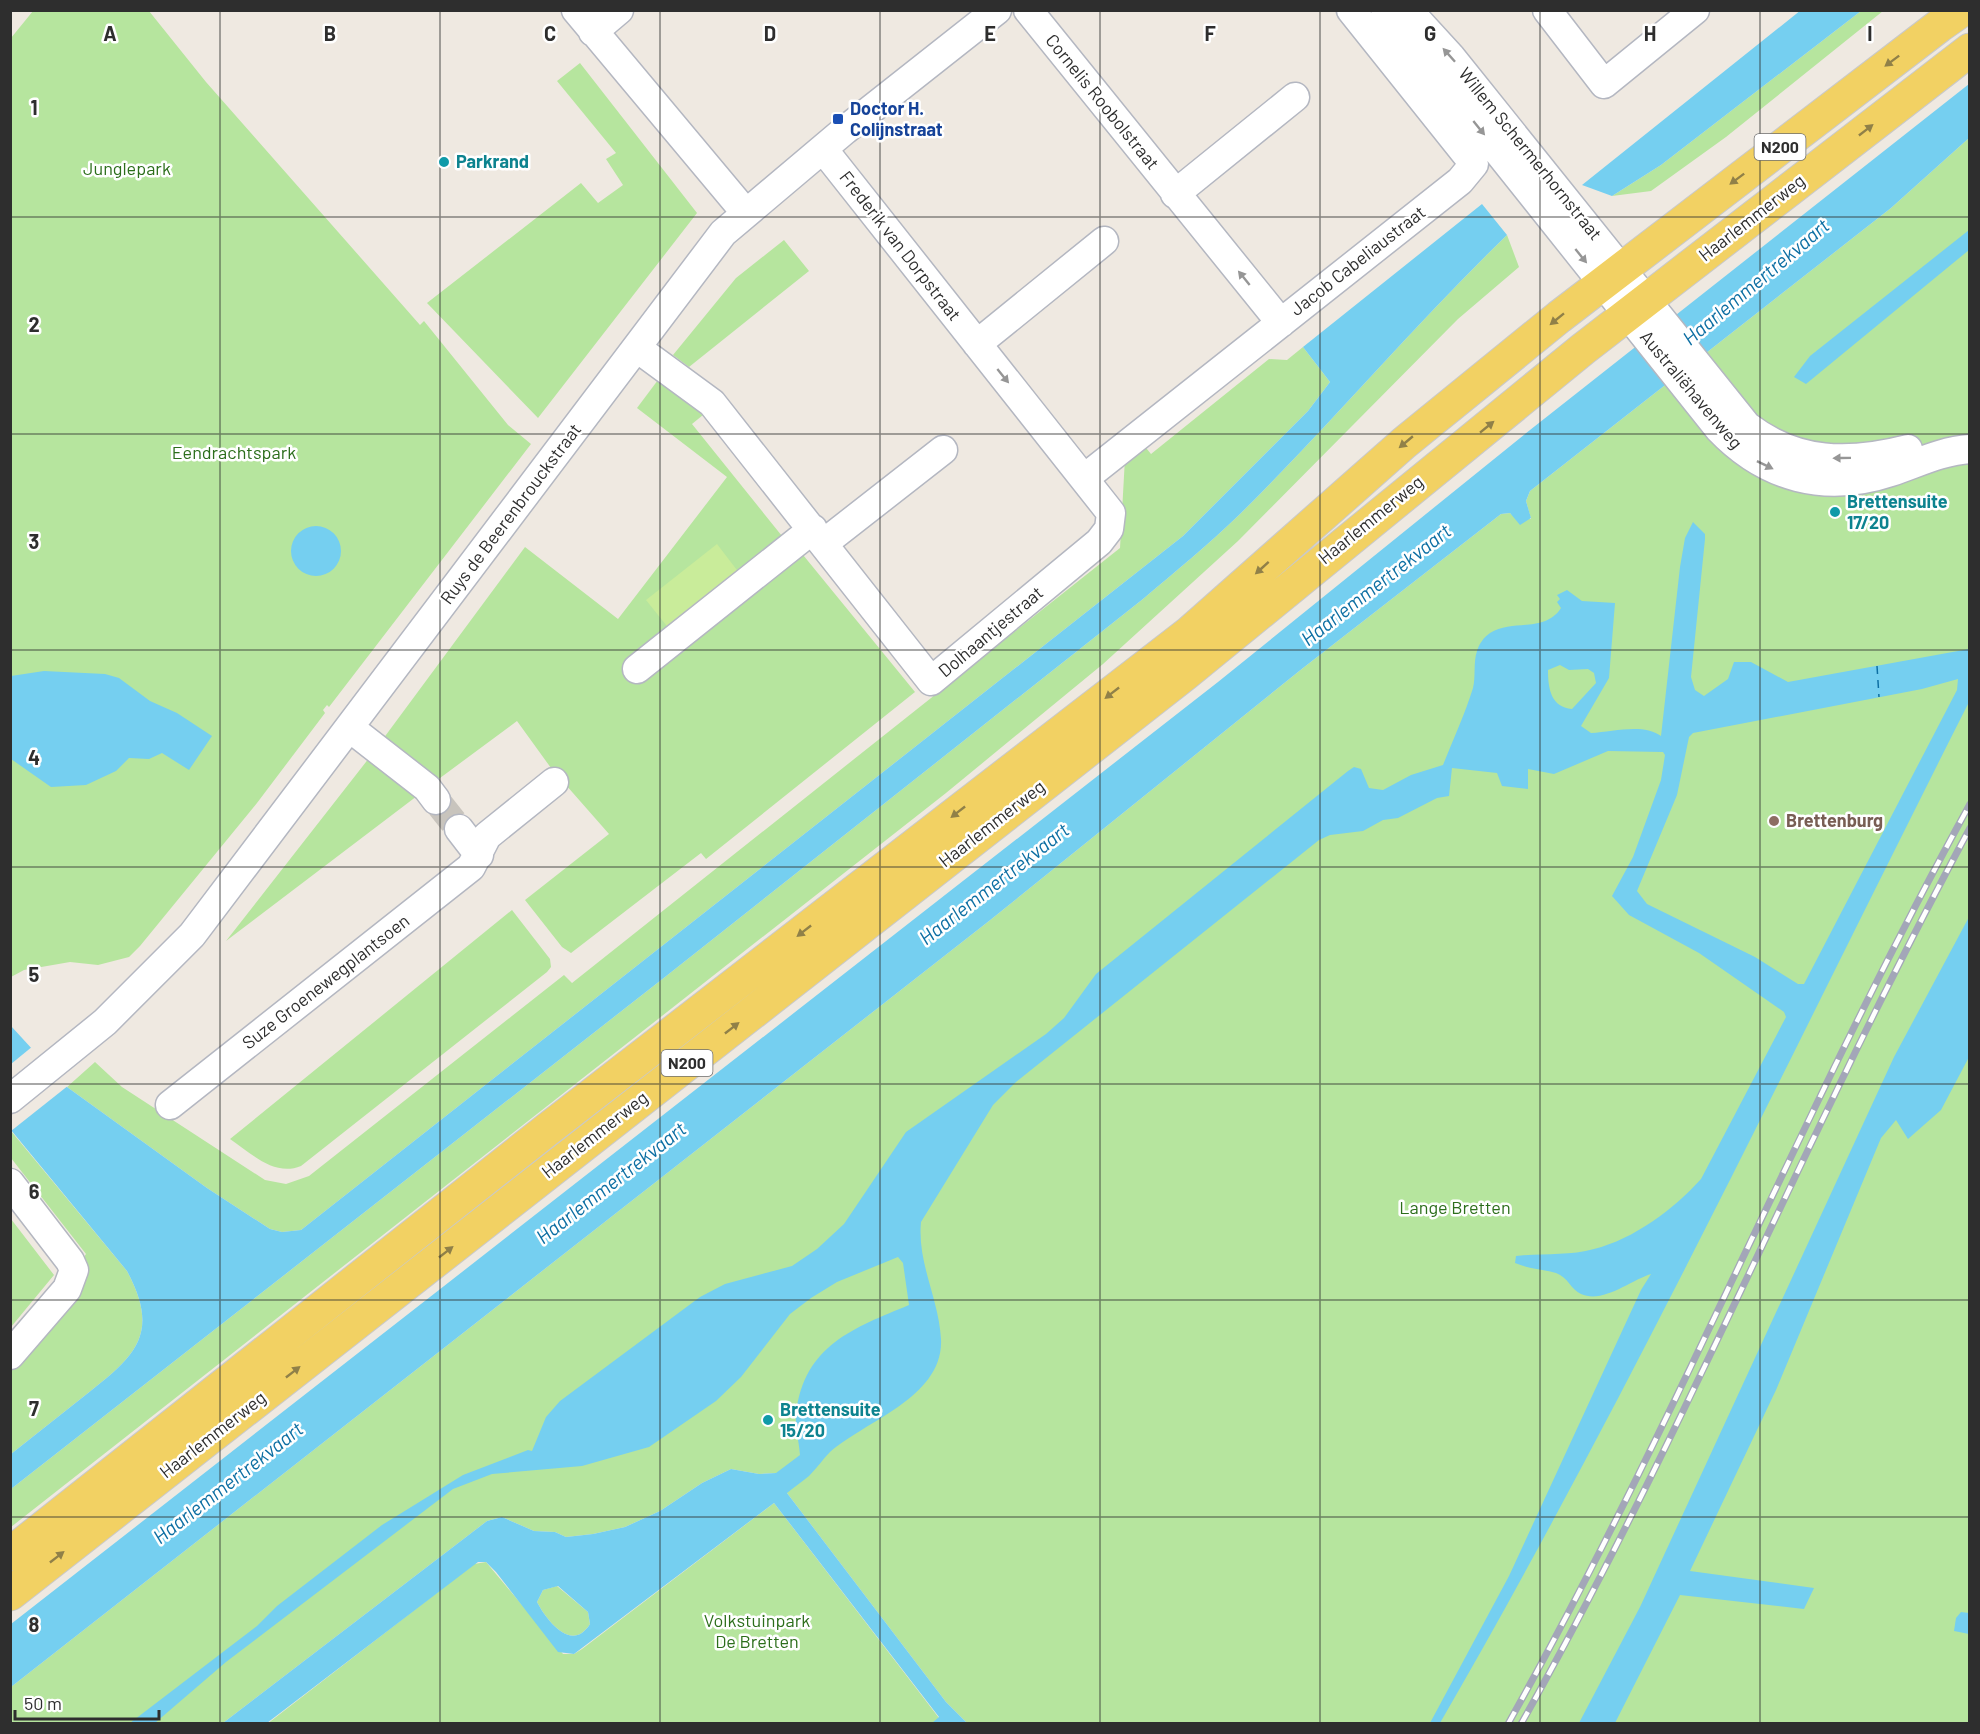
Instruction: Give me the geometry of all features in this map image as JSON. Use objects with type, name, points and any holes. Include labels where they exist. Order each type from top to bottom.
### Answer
[{"type":"main road","name":"Haarlemmerweg","points":[[10,1554],[548,1129],[1189,633],[1404,443],[1612,276],[1962,10]]},
{"type":"main road","name":"Haarlemmerweg","points":[[10,1594],[1185,674],[1359,529],[1643,317],[1970,50]]},
{"type":"street","points":[[619,10],[584,21],[746,212]]},
{"type":"street","name":"Ruys de Beerenbrouckstraat","points":[[10,1098],[105,1022],[178,952],[723,233],[823,149],[997,10]]},
{"type":"street","name":"Cornelis Roobolstraat","points":[[1029,10],[1281,323]]},
{"type":"street","name":"Jacob Cabeliaustraat","points":[[1086,477],[1460,181],[1474,164],[1352,10]]},
{"type":"street","name":"Willem Schermerhornstraat","points":[[1385,10],[1612,276]]},
{"type":"street","points":[[1547,10],[1604,84],[1695,10]]},
{"type":"street","name":"Willem Schermerhornstraat","points":[[1418,14],[1643,317]]},
{"type":"street","points":[[1175,194],[1295,97]]},
{"type":"street","name":"Frederik van Dorpstraat","points":[[823,149],[977,344],[1086,477]]},
{"type":"street","points":[[977,344],[1104,241]]},
{"type":"street","name":"Australiëhavenweg","points":[[1643,317],[1698,385],[1758,434],[1779,447],[1812,457],[1871,456],[1970,436]]},
{"type":"street","name":"Dolhaantjestraat","points":[[637,348],[712,403],[931,681],[1099,542],[1109,529],[1111,513],[1086,477]]},
{"type":"street","name":"Australiëhavenweg","points":[[1698,385],[1719,429],[1748,456],[1767,466],[1805,479],[1827,483],[1857,480],[1951,451],[1970,450]]},
{"type":"street","points":[[637,669],[818,536],[944,450]]},
{"type":"street","points":[[350,728],[427,788],[436,800]]},
{"type":"street","name":"Suze Groenewegplantsoen","points":[[170,1105],[471,867],[487,836],[554,782]]},
{"type":"street","points":[[459,829],[479,855]]},
{"type":"street","points":[[10,1183],[70,1261],[74,1270],[67,1289],[10,1355]]},
{"type":"green space","name":"Eendrachtspark","points":[[33,11],[149,11],[206,82],[420,325],[424,321],[508,425],[531,444],[329,707],[327,705],[323,710],[325,713],[257,803],[140,946],[129,957],[98,965],[70,962],[24,970],[11,977],[11,38]]},
{"type":"green space","points":[[1861,11],[1883,11],[1726,137],[1651,191],[1612,196],[1661,165]]},
{"type":"green space","points":[[580,63],[697,213],[538,418],[427,303],[581,183],[598,203],[623,185],[606,159],[616,153],[557,81]]},
{"type":"green space","name":"Lange Bretten","points":[[1969,138],[1969,1723],[967,1723],[946,1702],[787,1493],[776,1473],[759,1474],[731,1469],[702,1483],[660,1511],[625,1527],[593,1534],[566,1537],[555,1532],[534,1531],[502,1517],[487,1521],[223,1723],[11,1724],[11,1687],[989,921],[1303,668],[1501,514],[1510,513],[1516,518],[1531,519],[1526,501],[1530,491],[1891,208]]},
{"type":"green space","points":[[1507,235],[1519,267],[1458,319],[1238,541],[1103,664],[946,793],[11,1527],[11,1489],[665,977],[1143,599],[1192,557],[1273,481]]},
{"type":"green space","points":[[784,240],[809,271],[689,367],[673,355],[736,278]]},
{"type":"green space","points":[[1303,347],[1330,382],[1308,411],[1183,536],[301,1230],[282,1232],[270,1229],[207,1188],[67,1087],[95,1062],[122,1087],[265,1180],[286,1184],[309,1176],[564,975],[572,983],[1120,548],[1125,458],[1142,443],[1151,454],[1269,359],[1287,360]]},
{"type":"green space","points":[[658,380],[703,415],[692,424],[786,541],[744,576],[738,570],[670,625],[799,550],[915,692],[706,859],[701,853],[571,953],[562,947],[525,900],[609,834],[551,768],[517,721],[436,781],[383,739],[525,547],[618,619],[727,477],[637,408]]},
{"type":"green space","points":[[717,544],[740,574],[670,630],[646,600]]},
{"type":"green space","points":[[373,753],[417,796],[226,941]]},
{"type":"green space","points":[[512,910],[550,959],[551,967],[547,972],[301,1166],[291,1169],[272,1166],[230,1139]]},
{"type":"green space","points":[[11,1131],[127,1271],[137,1293],[142,1313],[142,1329],[137,1344],[116,1370],[11,1454],[11,1365],[86,1254],[11,1158]]},
{"type":"green space","points":[[11,1219],[54,1275],[11,1327]]},
{"type":"green space","name":"Volkstuinpark De Bretten","points":[[774,1503],[939,1718],[932,1724],[267,1724],[474,1564],[486,1562],[563,1654],[574,1654]]},
{"type":"green space","points":[[557,1586],[588,1612],[590,1624],[583,1632],[568,1635],[560,1631],[547,1618],[537,1602],[543,1590]]},
{"type":"water","points":[[1801,10],[1861,11],[1661,165],[1612,196],[1582,185]]},
{"type":"water","name":"Haarlemmertrekvaart","points":[[1969,84],[1969,138],[1891,208],[1530,491],[1526,501],[1531,518],[1520,525],[1510,513],[1501,514],[1303,668],[989,921],[11,1687],[11,1624],[1218,682],[1530,430]]},
{"type":"water","points":[[1482,204],[1507,235],[1439,304],[1307,446],[1204,547],[1143,599],[665,977],[11,1489],[11,1454],[116,1370],[137,1344],[142,1329],[142,1313],[137,1293],[127,1271],[11,1130],[11,1026],[67,1087],[207,1188],[270,1229],[282,1232],[301,1230],[1183,536],[1308,411],[1330,382],[1303,347]]},
{"type":"water","points":[[1969,230],[1969,250],[1806,384],[1794,377],[1810,356]]},
{"type":"water","points":[[1693,522],[1705,534],[1691,677],[1695,690],[1704,696],[1728,679],[1734,662],[1751,662],[1788,682],[1969,649],[1969,702],[1646,1344],[1511,1598],[1440,1723],[1430,1723],[1509,1576],[1641,1290],[1651,1274],[1608,1294],[1590,1296],[1578,1292],[1564,1277],[1556,1273],[1515,1263],[1516,1256],[1575,1253],[1609,1244],[1652,1222],[1679,1201],[1701,1179],[1786,1017],[1784,1012],[1699,953],[1629,915],[1612,896],[1633,857],[1661,780],[1665,755],[1663,752],[1608,751],[1554,774],[1528,769],[1528,789],[1502,786],[1497,773],[1452,768],[1449,796],[1437,798],[1398,818],[1383,820],[1363,831],[1330,835],[1319,840],[1016,1082],[993,1105],[921,1222],[922,1252],[941,1339],[939,1359],[930,1377],[900,1406],[830,1452],[809,1476],[787,1493],[946,1702],[967,1723],[932,1723],[939,1717],[774,1503],[574,1654],[558,1652],[496,1572],[486,1562],[478,1562],[267,1723],[223,1723],[487,1521],[502,1517],[534,1531],[555,1532],[566,1537],[593,1534],[625,1527],[660,1511],[702,1483],[731,1469],[759,1474],[776,1473],[800,1455],[796,1414],[801,1390],[809,1371],[821,1355],[851,1331],[909,1305],[903,1263],[898,1257],[837,1282],[790,1314],[741,1377],[716,1401],[649,1447],[582,1466],[492,1474],[453,1489],[226,1662],[155,1723],[130,1723],[257,1626],[277,1606],[382,1525],[463,1475],[528,1450],[532,1451],[546,1417],[560,1401],[700,1297],[725,1284],[792,1266],[817,1249],[844,1224],[906,1132],[1046,1034],[1064,1018],[1096,974],[1348,771],[1354,767],[1361,769],[1369,788],[1383,790],[1411,775],[1443,765],[1473,688],[1478,648],[1490,633],[1499,629],[1538,623],[1554,616],[1561,608],[1557,602],[1560,599],[1557,595],[1567,590],[1582,601],[1615,603],[1609,678],[1581,726],[1591,733],[1637,729],[1654,732],[1661,736],[1685,538]],"holes":[[[1560,665],[1569,670],[1588,669],[1594,673],[1596,683],[1572,709],[1559,705],[1550,690],[1548,670]],[[1958,679],[1957,690],[1804,984],[1798,984],[1755,957],[1647,904],[1637,891],[1677,795],[1689,737],[1693,733],[1922,689]],[[558,1586],[588,1612],[590,1624],[583,1632],[576,1635],[568,1635],[560,1631],[547,1618],[537,1602],[543,1590]]]},
{"type":"water","points":[[316,526],[330,530],[337,537],[341,551],[337,565],[330,572],[316,576],[302,572],[295,565],[291,551],[295,537],[302,530]]},
{"type":"water","points":[[44,671],[105,674],[119,678],[150,701],[177,713],[212,736],[189,770],[162,753],[149,759],[129,758],[116,771],[86,785],[51,787],[11,759],[11,676]]},
{"type":"water","points":[[1969,917],[1969,1057],[1941,1110],[1908,1139],[1896,1120],[1881,1138],[1776,1390],[1690,1571],[1814,1588],[1804,1609],[1680,1595],[1615,1723],[1579,1723],[1640,1607],[1894,1057]]},
{"type":"water","points":[[1961,1612],[1969,1613],[1969,1634],[1954,1631],[1956,1618]]},
{"type":"pier","points":[[33,1046],[69,1085],[11,1131],[11,1064]]},
{"type":"ferry route","points":[[1877,666],[1879,697]]},
{"type":"tunnel","points":[[436,800],[459,829]]},
{"type":"railway","points":[[1508,1724],[1628,1496],[1851,1033],[1970,804]]},
{"type":"railway","points":[[1521,1724],[1638,1503],[1856,1051],[1970,828]]},
{"type":"place","name":"Doctor H. Colijnstraat","points":[[838,119]]},
{"type":"place","name":"Parkrand","points":[[444,162]]},
{"type":"place","name":"Brettensuite 17/20","points":[[1835,512]]},
{"type":"place","name":"Brettenburg","points":[[1774,821]]},
{"type":"place","name":"Brettensuite 15/20","points":[[768,1420]]},
{"type":"park label","name":"Junglepark","points":[[127,169]]}]
